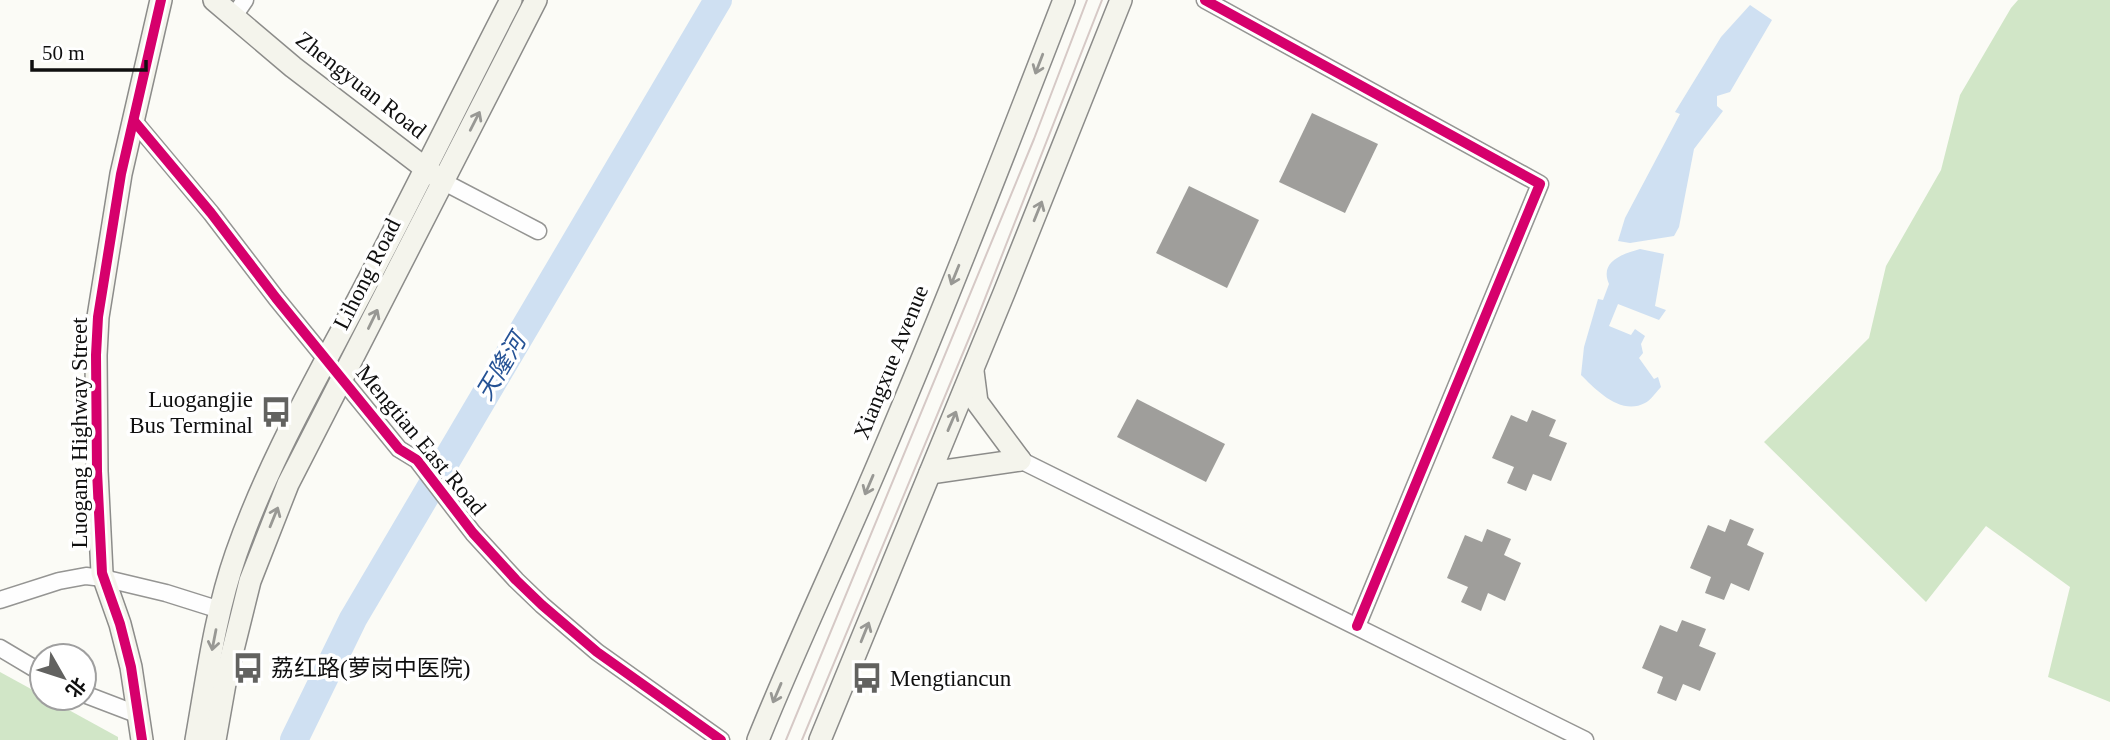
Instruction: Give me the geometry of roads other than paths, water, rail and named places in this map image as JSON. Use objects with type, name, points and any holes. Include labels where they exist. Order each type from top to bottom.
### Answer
[{"type":"main road","name":"Luogang Highway Street","points":[[142,740],[131,667],[103,578],[97,471],[98,317],[121,174],[161,0]]},
{"type":"main road","name":"Zhengyuan Road","points":[[214,0],[239,8],[293,67],[444,182]]},
{"type":"main road","name":"Lihong Road","points":[[196,740],[220,610],[229,574],[253,507],[292,425],[511,0]]},
{"type":"main road","name":"Lihong Road","points":[[215,740],[226,677],[250,581],[288,484],[536,0]]},
{"type":"main road","name":"Xiangxue Avenue","points":[[758,740],[810,615],[866,492],[1064,0]]},
{"type":"main road","points":[[820,740],[973,370],[1121,0]]},
{"type":"main road","points":[[930,473],[1020,460],[977,402],[973,370]]},
{"type":"main road","points":[[229,574],[250,581]]},
{"type":"street","points":[[1205,0],[1540,184],[1357,626]]},
{"type":"street","name":"Mengtian East Road","points":[[134,121],[211,213],[342,380],[400,449],[417,460],[516,580],[597,652],[721,740]]},
{"type":"street","points":[[444,182],[538,231]]},
{"type":"street","points":[[1020,460],[1585,740]]},
{"type":"street","points":[[0,600],[59,581],[86,576],[166,593],[220,610]]},
{"type":"street","points":[[0,648],[28,665]]},
{"type":"street","points":[[98,699],[139,715]]},
{"type":"water","points":[[1750,5],[1772,20],[1730,92],[1717,96],[1717,106],[1723,111],[1694,149],[1679,227],[1674,236],[1630,243],[1618,241],[1625,218],[1680,114],[1675,112],[1721,37]]},
{"type":"water","points":[[1640,249],[1664,254],[1655,306],[1666,310],[1659,320],[1618,304],[1609,326],[1631,335],[1635,329],[1645,336],[1641,344],[1643,353],[1639,358],[1654,379],[1658,377],[1661,387],[1645,403],[1627,406],[1610,400],[1581,375],[1584,347],[1598,299],[1603,300],[1609,284],[1607,270],[1614,260]]},
{"type":"waterway","name":"天隆河","points":[[294,740],[353,619],[718,0]]},
{"type":"tram line","points":[[786,740],[1034,139],[1087,0]]},
{"type":"tram line","points":[[802,740],[975,324],[1102,0]]},
{"type":"place","name":"Luogangjie Bus Terminal","points":[[276,412]]},
{"type":"place","name":"荔红路(萝岗中医院)","points":[[248,668]]},
{"type":"place","name":"Mengtiancun","points":[[867,678]]}]
